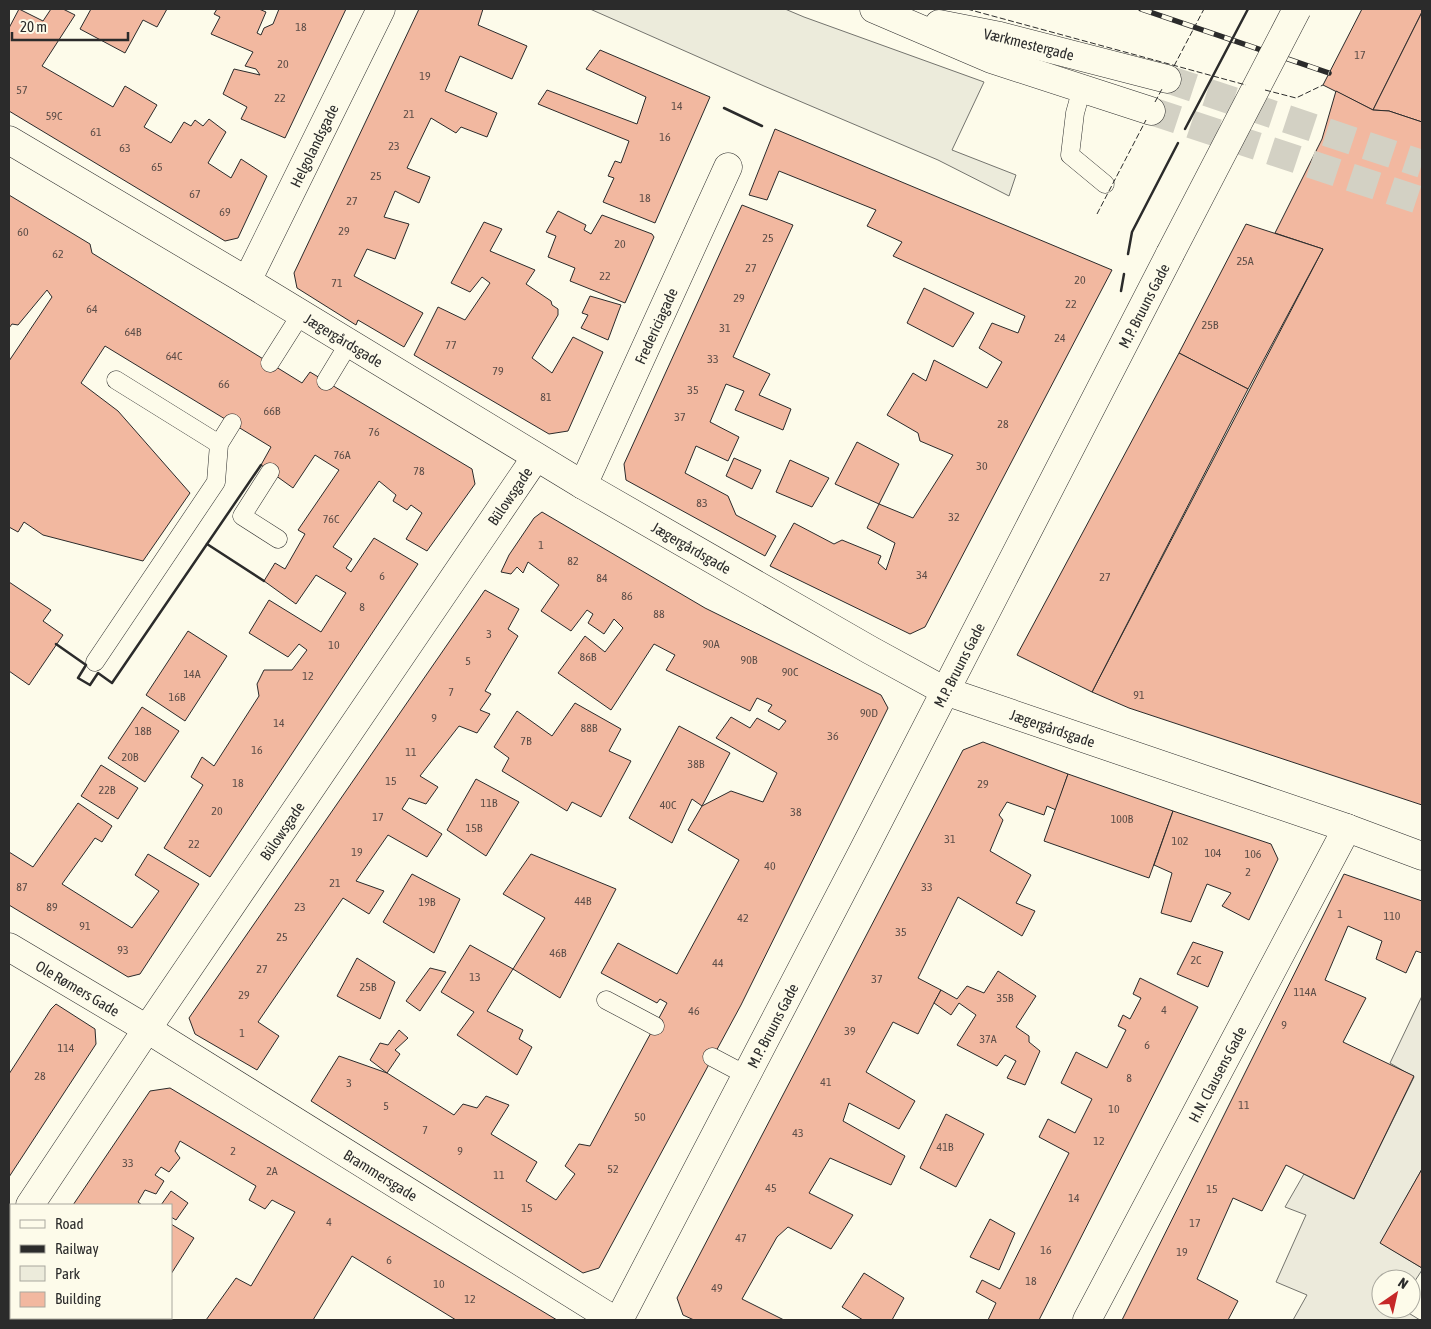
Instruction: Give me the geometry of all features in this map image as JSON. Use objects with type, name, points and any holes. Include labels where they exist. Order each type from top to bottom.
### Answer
[{"type":"street","name":"Helgolandsgade","points":[[247,281],[381,9]]},
{"type":"street","name":"M.P. Bruuns Gade","points":[[619,1320],[1297,9]]},
{"type":"street","name":"Værkmestergade","points":[[882,12],[1000,36],[1168,79]]},
{"type":"street","name":"Værkmestergade","points":[[882,12],[991,59],[1151,111]]},
{"type":"street","name":"Jægergårdsgade","points":[[9,140],[247,281],[583,485],[861,645],[945,691],[1347,828],[1422,856]]},
{"type":"street","name":"Fredericiagade","points":[[583,485],[728,167]]},
{"type":"street","name":"Bülowsgade","points":[[31,1204],[147,1029],[536,457]]},
{"type":"street","name":"H.N. Clausens Gade","points":[[1087,1320],[1347,828]]},
{"type":"street","name":"Ole Rømers Gade","points":[[9,946],[147,1029]]},
{"type":"street","name":"Brammersgade","points":[[147,1029],[614,1320]]},
{"type":"lane","points":[[1082,88],[1075,113],[1070,155],[1105,184]]},
{"type":"lane","points":[[270,363],[301,314]]},
{"type":"lane","points":[[326,381],[348,342]]},
{"type":"lane","points":[[116,380],[219,444]]},
{"type":"lane","points":[[95,662],[216,482],[219,444],[232,423]]},
{"type":"lane","points":[[270,472],[242,516],[278,539]]},
{"type":"lane","points":[[606,1000],[655,1026]]},
{"type":"lane","points":[[712,1057],[746,1075]]},
{"type":"green space","points":[[590,9],[785,9],[984,82],[952,150],[1016,175],[1009,196],[938,160]]},
{"type":"shaded area","points":[[1422,996],[1422,1169],[1381,1243],[1422,1268],[1422,1270],[1421,1272],[1421,1269],[1371,1269],[1371,1319],[1420,1320],[1293,1320],[1307,1295],[1276,1282],[1306,1215],[1285,1207],[1304,1174],[1354,1199],[1414,1077],[1390,1063]]},
{"type":"building","points":[[19,9],[43,21],[51,9],[63,9],[75,15],[42,66],[113,107],[125,86],[157,105],[144,127],[171,143],[184,122],[191,126],[195,120],[203,126],[209,119],[226,132],[208,163],[231,178],[241,159],[267,176],[238,238],[225,241],[9,111],[9,28]]},
{"type":"building","points":[[91,9],[167,9],[157,27],[143,20],[125,53],[80,29]]},
{"type":"building","points":[[217,9],[259,9],[266,12],[257,33],[261,35],[264,28],[273,24],[279,9],[346,9],[285,138],[241,119],[247,107],[223,94],[234,69],[260,75],[256,69],[245,66],[253,52],[211,34],[220,17],[214,14]]},
{"type":"building","points":[[419,9],[483,9],[478,25],[527,46],[512,79],[460,56],[445,91],[497,113],[487,137],[461,127],[456,133],[431,118],[407,168],[430,177],[419,203],[395,191],[384,217],[409,224],[395,259],[367,249],[354,276],[423,313],[404,347],[358,320],[356,325],[297,288],[294,273]]},
{"type":"building","points":[[1362,9],[1422,9],[1373,110],[1323,85]]},
{"type":"building","points":[[1422,12],[1422,122],[1389,111],[1373,110]]},
{"type":"building","points":[[600,50],[710,97],[655,223],[603,202],[614,178],[608,176],[615,161],[621,163],[629,141],[538,104],[547,90],[637,124],[646,97],[586,69]]},
{"type":"building","points":[[1336,91],[1373,110],[1389,111],[1422,122],[1422,805],[1129,708],[1092,692],[1323,249],[1275,233],[1322,139]]},
{"type":"building","points":[[775,129],[1112,270],[925,627],[910,634],[770,566],[794,523],[834,544],[842,540],[881,556],[878,563],[886,570],[895,543],[867,528],[879,504],[913,518],[953,455],[920,441],[918,433],[887,415],[913,373],[926,381],[934,360],[987,388],[1002,362],[979,348],[992,323],[1018,333],[1025,316],[893,256],[902,242],[867,226],[876,210],[779,171],[767,200],[749,195]]},
{"type":"building","points":[[9,195],[90,244],[92,253],[302,383],[310,372],[472,469],[475,484],[427,551],[406,539],[422,513],[411,505],[407,510],[393,501],[396,495],[379,481],[333,547],[352,559],[346,568],[351,572],[374,538],[418,564],[210,877],[164,848],[203,785],[191,777],[202,757],[214,766],[259,696],[257,684],[264,670],[292,670],[307,650],[299,644],[288,657],[249,633],[269,600],[321,632],[346,593],[316,575],[296,604],[264,581],[275,563],[285,569],[305,534],[298,530],[339,470],[315,455],[293,488],[261,465],[271,447],[105,346],[81,383],[118,411],[190,493],[143,561],[43,535],[24,522],[18,532],[9,527],[9,361],[52,297],[47,290],[18,325],[12,324],[9,328]]},
{"type":"building","points":[[742,205],[793,225],[733,357],[770,374],[759,395],[791,409],[783,430],[735,410],[744,391],[726,384],[710,422],[739,437],[728,461],[696,446],[685,473],[728,496],[736,515],[776,536],[765,556],[626,480],[624,464]]},
{"type":"building","points":[[558,211],[586,225],[584,230],[591,234],[602,215],[652,234],[654,237],[625,303],[570,281],[575,268],[548,257],[556,236],[546,232]]},
{"type":"building","points":[[484,222],[502,229],[490,251],[535,270],[526,284],[551,301],[552,305],[558,309],[558,315],[532,358],[552,373],[573,337],[603,352],[568,431],[549,434],[414,355],[438,307],[465,320],[490,283],[482,277],[470,292],[451,283]]},
{"type":"building","points":[[1246,224],[1323,249],[1248,389],[1179,353]]},
{"type":"building","points":[[924,288],[974,313],[953,347],[907,323]]},
{"type":"building","points":[[590,296],[621,305],[608,340],[581,328],[588,315],[582,313]]},
{"type":"building","points":[[1179,353],[1248,389],[1092,692],[1017,655]]},
{"type":"building","points":[[857,442],[899,464],[879,504],[835,484]]},
{"type":"building","points":[[734,458],[761,470],[752,489],[726,476]]},
{"type":"building","points":[[790,460],[829,478],[812,507],[776,492]]},
{"type":"building","points":[[542,512],[705,608],[881,695],[888,708],[741,1005],[599,1268],[583,1273],[311,1101],[339,1056],[387,1073],[454,1115],[463,1104],[477,1108],[486,1096],[509,1105],[491,1134],[537,1162],[526,1181],[556,1200],[575,1174],[565,1166],[579,1144],[590,1146],[667,1003],[660,999],[657,1003],[601,973],[618,943],[677,974],[739,860],[688,830],[702,806],[731,791],[763,802],[777,773],[716,738],[731,717],[750,728],[757,718],[779,730],[786,721],[768,711],[772,705],[757,698],[750,711],[666,670],[675,655],[654,644],[611,710],[558,673],[585,636],[605,652],[623,628],[614,619],[604,634],[588,623],[593,614],[587,610],[571,631],[541,611],[559,585],[528,562],[523,573],[517,567],[511,574],[501,572],[509,555],[534,518]]},
{"type":"building","points":[[9,582],[51,610],[43,621],[63,635],[29,685],[9,671]]},
{"type":"building","points":[[485,590],[519,609],[508,629],[518,636],[485,691],[491,694],[480,710],[490,714],[477,733],[459,726],[420,776],[438,787],[426,804],[409,798],[402,809],[442,834],[427,857],[388,835],[356,881],[384,891],[369,914],[343,898],[258,1022],[279,1036],[257,1070],[195,1034],[189,1018]]},
{"type":"building","points":[[188,631],[227,656],[185,721],[146,695]]},
{"type":"building","points":[[575,703],[621,729],[609,751],[631,761],[601,817],[572,802],[567,811],[502,771],[509,758],[494,747],[517,711],[552,736]]},
{"type":"building","points":[[142,707],[179,731],[145,782],[108,758]]},
{"type":"building","points":[[679,726],[730,753],[702,806],[692,799],[672,843],[629,818]]},
{"type":"building","points":[[983,742],[1068,774],[1056,810],[1047,806],[1044,815],[1007,802],[999,815],[1003,820],[990,851],[1031,875],[1016,903],[1035,911],[1022,936],[958,897],[918,978],[941,990],[918,1034],[893,1022],[866,1072],[915,1101],[899,1129],[849,1103],[843,1121],[905,1156],[891,1185],[830,1158],[809,1193],[853,1215],[831,1249],[788,1227],[777,1237],[742,1299],[784,1320],[694,1320],[683,1315],[677,1298],[963,750]]},
{"type":"building","points":[[101,765],[138,788],[118,819],[81,796]]},
{"type":"building","points":[[1068,774],[1173,811],[1149,878],[1044,841]]},
{"type":"building","points":[[476,779],[519,802],[486,856],[447,830]]},
{"type":"building","points":[[78,803],[112,826],[102,842],[95,838],[62,884],[132,928],[159,891],[135,875],[148,854],[199,884],[140,974],[128,977],[9,905],[9,852],[33,867]]},
{"type":"building","points":[[1173,811],[1271,844],[1278,859],[1249,920],[1222,906],[1231,893],[1207,884],[1191,922],[1161,913],[1172,873],[1154,865]]},
{"type":"building","points":[[531,854],[616,889],[560,998],[513,969],[545,918],[503,894]]},
{"type":"building","points":[[412,874],[460,899],[434,953],[383,922]]},
{"type":"building","points":[[1344,874],[1422,901],[1422,953],[1416,951],[1406,973],[1376,959],[1382,941],[1348,926],[1325,980],[1366,998],[1343,1042],[1414,1076],[1354,1199],[1286,1165],[1262,1211],[1233,1198],[1197,1279],[1238,1301],[1228,1320],[1122,1320]]},
{"type":"building","points":[[1193,942],[1223,952],[1208,987],[1177,974]]},
{"type":"building","points":[[470,945],[513,969],[487,1011],[523,1030],[519,1039],[532,1047],[517,1075],[457,1035],[474,1012],[441,992]]},
{"type":"building","points":[[357,958],[395,982],[380,1019],[337,996]]},
{"type":"building","points":[[430,968],[446,972],[420,1011],[406,1001]]},
{"type":"building","points":[[998,971],[1036,996],[1016,1027],[1029,1036],[1029,1042],[1040,1051],[1025,1085],[1007,1078],[1016,1061],[1005,1055],[997,1066],[957,1045],[976,1015],[959,1003],[951,1015],[934,1003],[941,990],[957,999],[967,986],[984,993]]},
{"type":"building","points":[[1140,978],[1198,1007],[1039,1320],[988,1320],[996,1303],[976,1292],[982,1280],[1000,1289],[1069,1153],[1039,1137],[1048,1119],[1075,1133],[1092,1099],[1061,1083],[1076,1052],[1107,1068],[1126,1030],[1118,1026],[1123,1015],[1130,1019],[1141,998],[1133,994]]},
{"type":"building","points":[[56,1004],[95,1029],[96,1044],[9,1177],[9,1074]]},
{"type":"building","points":[[399,1030],[408,1038],[395,1050],[400,1054],[387,1073],[370,1060],[380,1043],[388,1045]]},
{"type":"building","points":[[170,1088],[557,1320],[456,1320],[352,1256],[313,1320],[206,1320],[236,1278],[251,1286],[295,1212],[272,1200],[265,1209],[249,1200],[256,1186],[180,1141],[175,1151],[180,1158],[169,1172],[161,1167],[155,1175],[164,1181],[156,1194],[145,1190],[138,1202],[141,1204],[74,1204],[150,1091]]},
{"type":"building","points":[[946,1114],[984,1134],[956,1187],[920,1168]]},
{"type":"building","points":[[1422,1169],[1422,1268],[1380,1243]]},
{"type":"building","points":[[171,1191],[188,1203],[176,1220],[172,1218],[172,1204],[162,1204]]},
{"type":"building","points":[[990,1219],[1015,1233],[999,1270],[970,1257]]},
{"type":"building","points":[[172,1225],[194,1238],[172,1272]]},
{"type":"building","points":[[864,1273],[904,1298],[892,1320],[863,1320],[842,1307]]},
{"type":"building","points":[[10,1298],[10,1319],[56,1319],[9,1320]]},
{"type":"building","points":[[94,1319],[134,1320],[95,1320]]},
{"type":"tunnel","points":[[1167,79],[1422,164]]},
{"type":"tunnel","points":[[1151,111],[1422,201]]},
{"type":"railway","points":[[1141,9],[1329,73]]},
{"type":"fence","points":[[967,9],[1246,85]]},
{"type":"fence","points":[[1174,66],[1204,9]]},
{"type":"fence","points":[[1265,90],[1296,98],[1323,85]]},
{"type":"fence","points":[[1155,102],[1162,89]]},
{"type":"fence","points":[[1097,214],[1146,120]]},
{"type":"wall","points":[[1185,129],[1248,9]]},
{"type":"wall","points":[[724,108],[762,126]]},
{"type":"wall","points":[[1128,254],[1132,232],[1178,143]]},
{"type":"wall","points":[[1121,291],[1124,274]]},
{"type":"wall","points":[[56,644],[86,665],[78,678],[90,685],[98,673],[112,683],[261,465]]},
{"type":"wall","points":[[207,544],[264,581]]}]
